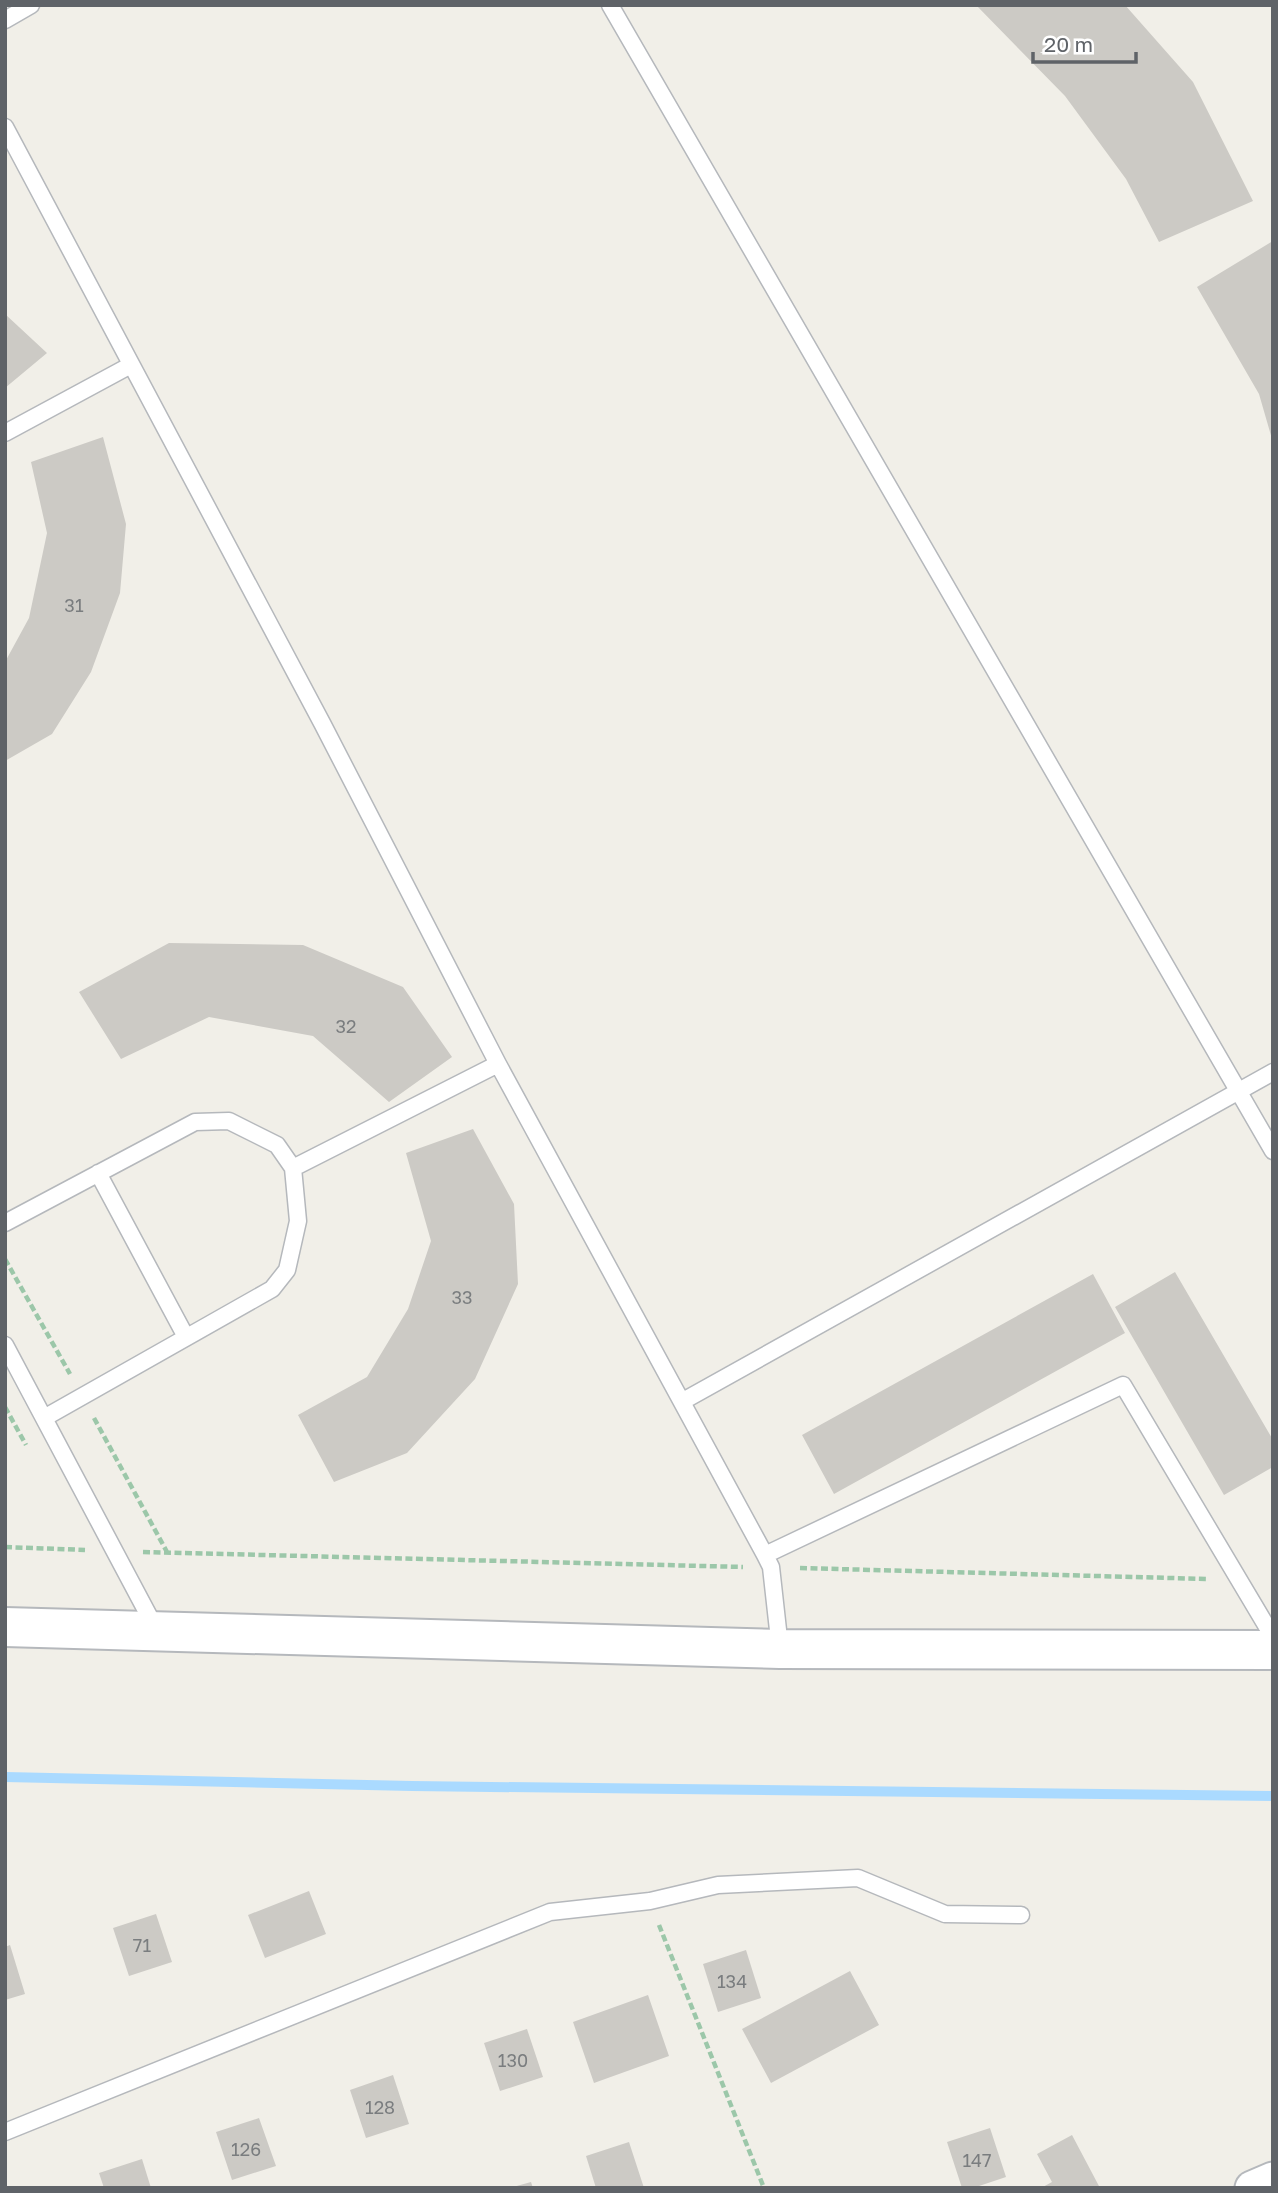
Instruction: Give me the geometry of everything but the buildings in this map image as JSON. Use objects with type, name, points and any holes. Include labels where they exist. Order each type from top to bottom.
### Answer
[{"type":"street","points":[[5,1627],[780,1650],[1273,1650]]},
{"type":"street","points":[[1252,2188],[1273,2179]]},
{"type":"lane","points":[[5,20],[31,5]]},
{"type":"lane","points":[[610,5],[1273,1151]]},
{"type":"lane","points":[[5,127],[322,723],[498,1064],[768,1561],[780,1650]]},
{"type":"lane","points":[[5,433],[131,365]]},
{"type":"lane","points":[[293,1168],[498,1064]]},
{"type":"lane","points":[[683,1401],[1273,1072]]},
{"type":"lane","points":[[5,1223],[195,1122],[229,1121],[277,1145],[293,1168],[298,1221],[287,1270],[272,1289],[44,1418]]},
{"type":"lane","points":[[98,1173],[186,1337]]},
{"type":"lane","points":[[5,1345],[158,1632]]},
{"type":"lane","points":[[768,1561],[1123,1385],[1273,1637]]},
{"type":"lane","points":[[5,2132],[550,1912],[650,1901],[718,1885],[858,1878],[945,1914],[1021,1915]]},
{"type":"path","points":[[5,1547],[115,1552],[768,1561],[1239,1580]]},
{"type":"path","points":[[650,1901],[764,2188]]},
{"type":"waterway","points":[[5,1777],[412,1786],[1273,1796]]}]
